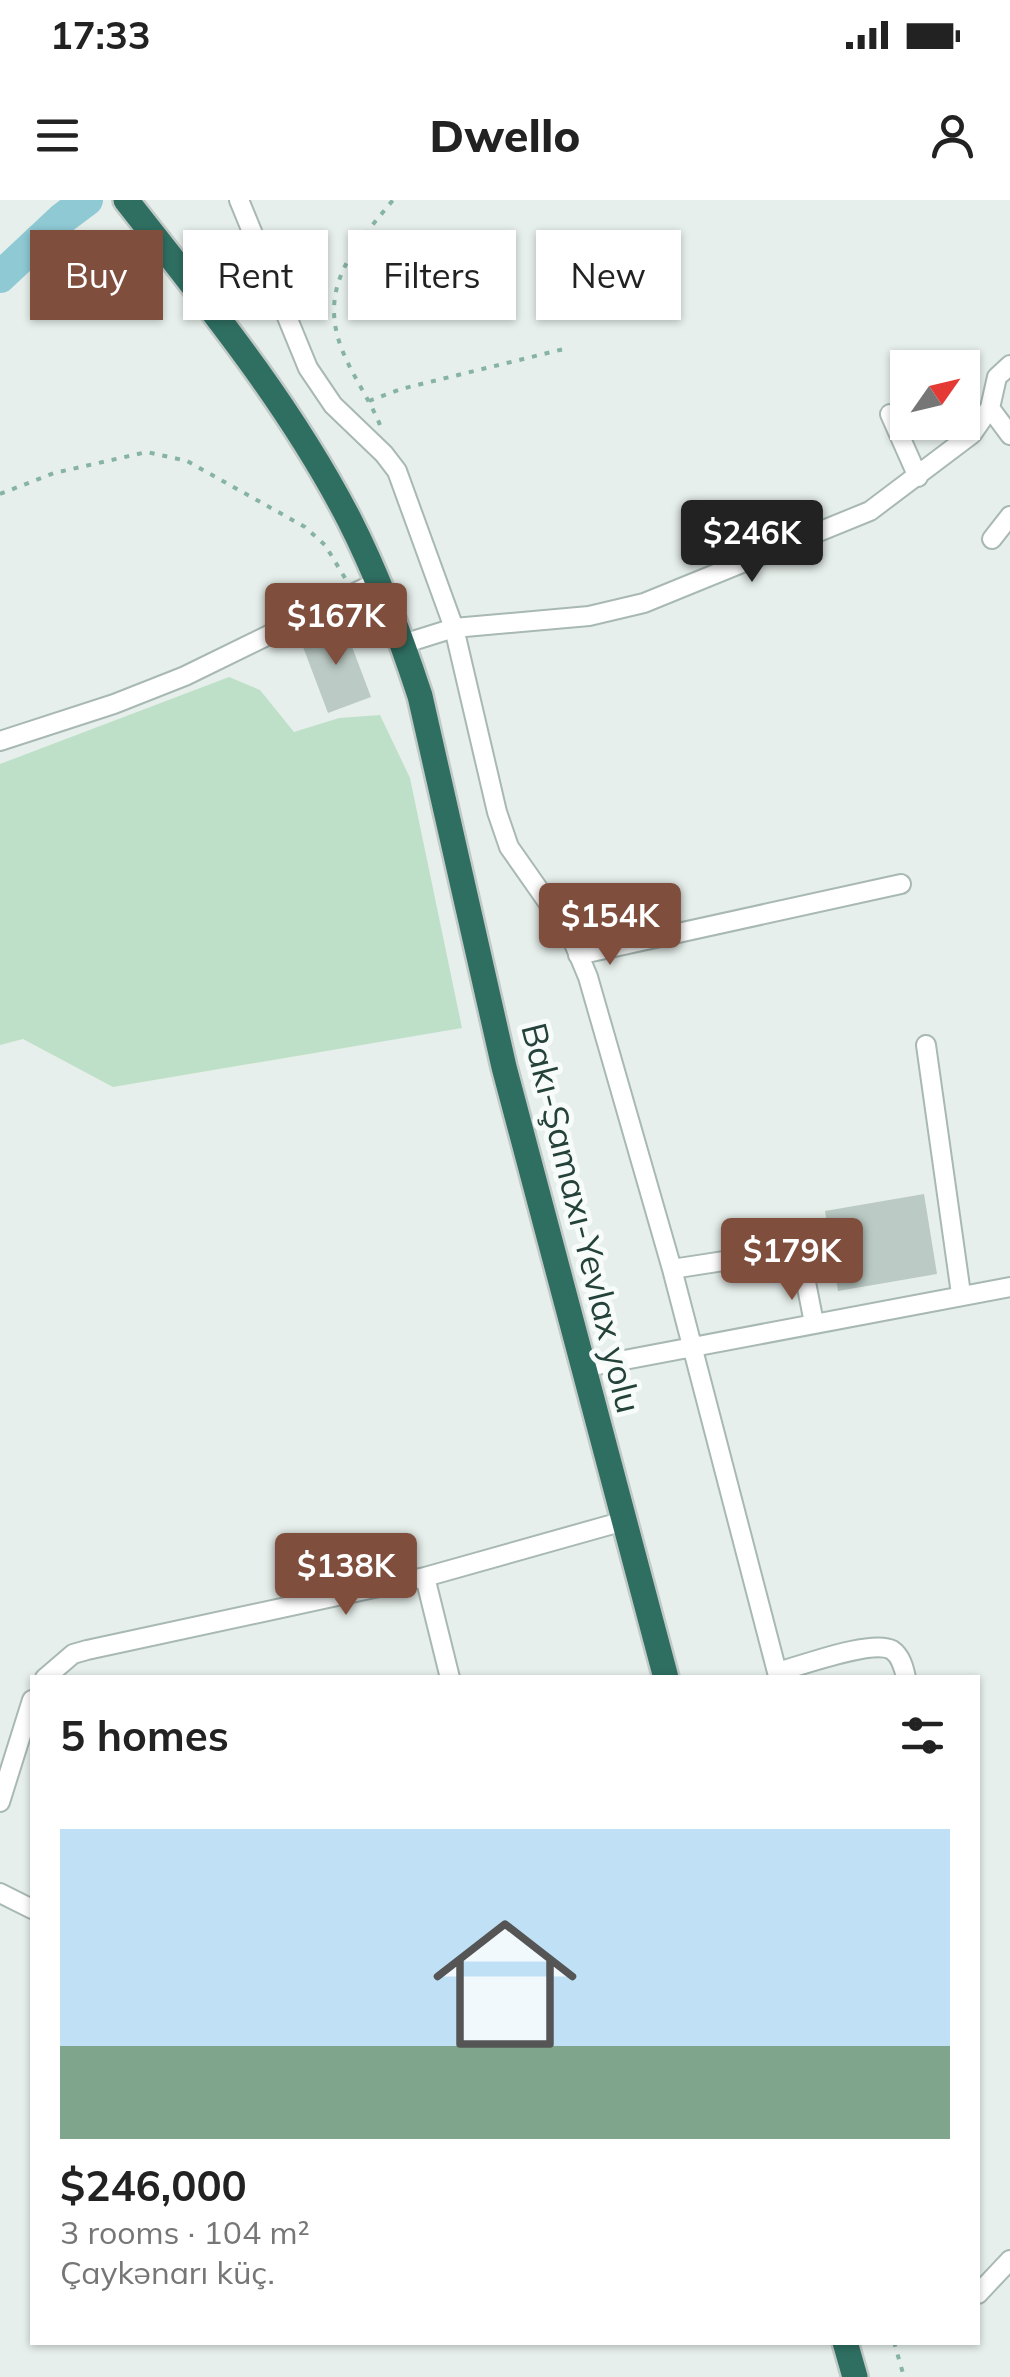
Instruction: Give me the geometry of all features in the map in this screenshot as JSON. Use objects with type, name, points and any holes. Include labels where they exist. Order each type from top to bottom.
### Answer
[{"type":"highway","name":"Bakı-Şamaxı-Yevlax yolu","points":[[126,200],[254,367],[305,442],[348,518],[403,644],[420,696],[504,1067],[665,1675]]},
{"type":"highway","points":[[847,2345],[855,2377]]},
{"type":"street","points":[[239,200],[308,368],[333,405],[397,471],[454,628],[497,812],[509,847],[570,934],[588,976],[693,1346],[777,1672],[872,1647],[892,1650],[903,1663],[905,1675]]},
{"type":"street","points":[[403,644],[454,628],[589,616],[644,604],[870,511],[972,434],[990,408],[997,377],[1010,365]]},
{"type":"street","points":[[990,408],[1010,435]]},
{"type":"street","points":[[902,440],[918,477]]},
{"type":"street","points":[[992,539],[1010,516]]},
{"type":"street","points":[[0,741],[185,676],[378,581]]},
{"type":"street","points":[[578,955],[900,884]]},
{"type":"street","points":[[926,1045],[961,1294]]},
{"type":"street","points":[[672,1269],[794,1250],[801,1257],[814,1323]]},
{"type":"street","points":[[582,1368],[961,1294],[1010,1288]]},
{"type":"street","points":[[49,1675],[74,1654],[425,1576],[624,1522]]},
{"type":"street","points":[[425,1576],[449,1675]]},
{"type":"street","points":[[0,1802],[30,1706]]},
{"type":"street","points":[[0,1893],[30,1908]]},
{"type":"street","points":[[980,2292],[1010,2260]]},
{"type":"path","points":[[381,429],[341,346],[331,303],[350,253],[392,200]]},
{"type":"path","points":[[369,401],[401,389],[568,348]]},
{"type":"path","points":[[0,494],[54,473],[147,452],[187,461],[305,528],[325,545],[355,594]]},
{"type":"path","points":[[895,2345],[904,2377]]},
{"type":"green space","points":[[229,677],[260,690],[294,732],[339,718],[380,715],[410,778],[462,1028],[113,1087],[23,1039],[0,1045],[0,764]]},
{"type":"building","points":[[343,623],[371,697],[328,713],[300,639]]},
{"type":"building","points":[[924,1194],[937,1274],[838,1291],[825,1211]]},
{"type":"waterway","points":[[0,277],[87,200]]}]
